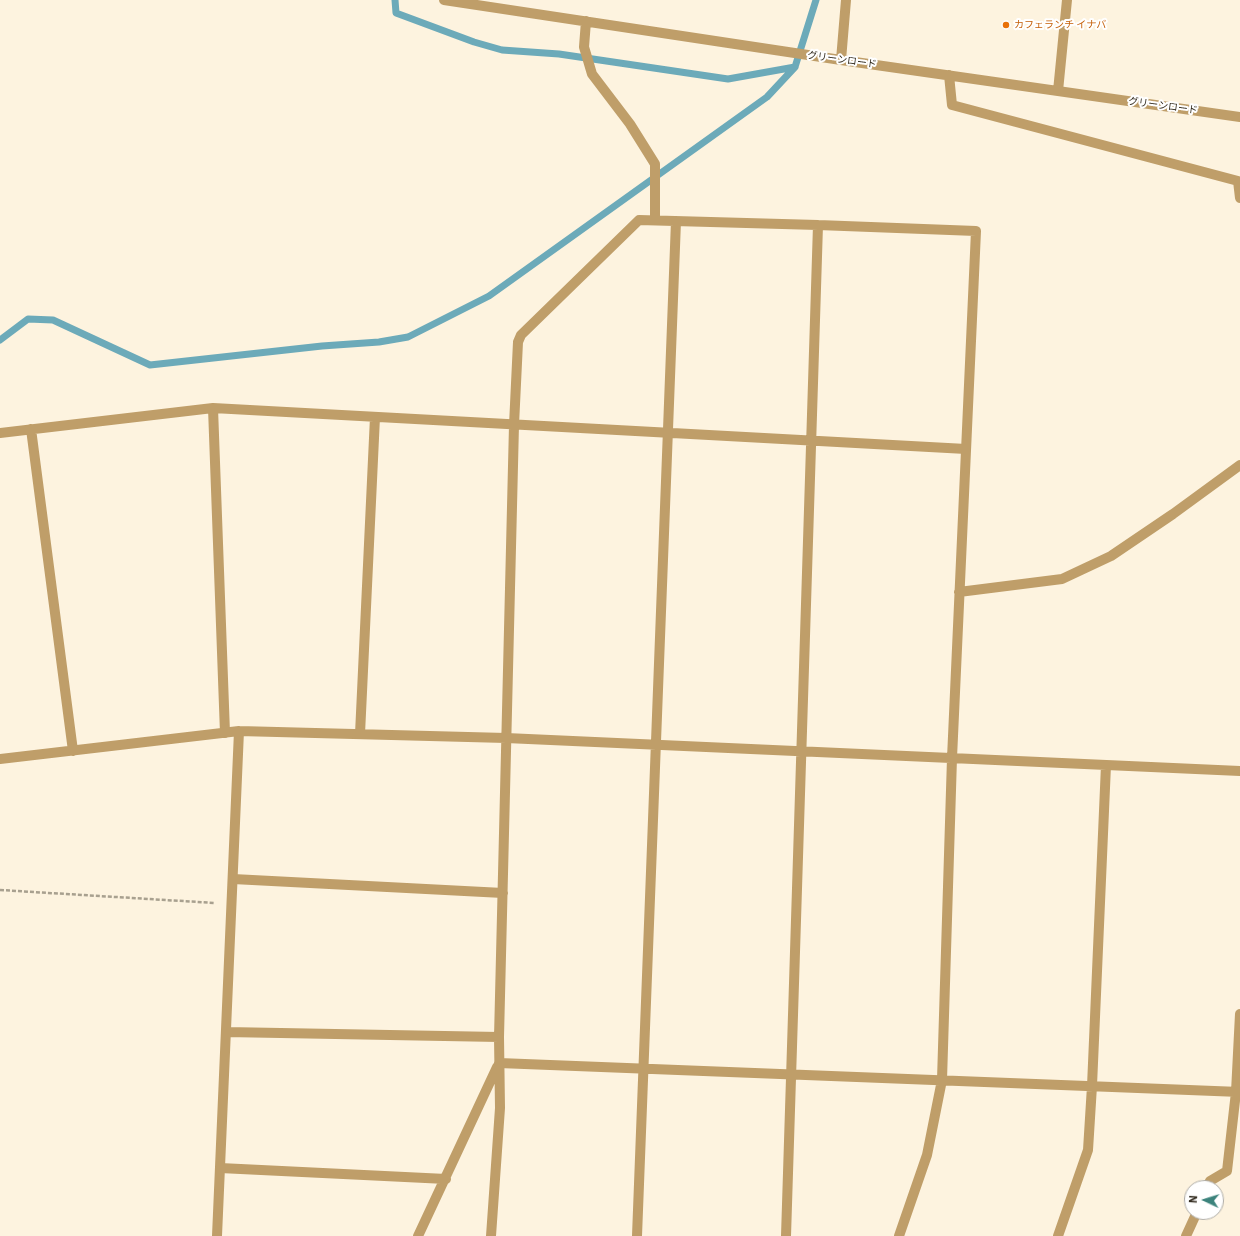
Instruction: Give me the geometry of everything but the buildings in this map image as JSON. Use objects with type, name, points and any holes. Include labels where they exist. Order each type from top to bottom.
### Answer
[{"type":"street","name":"グリーンロード","points":[[444,0],[841,60],[1240,117]]},
{"type":"street","points":[[841,60],[846,0]]},
{"type":"street","points":[[1058,91],[1067,0]]},
{"type":"street","points":[[586,21],[584,47],[592,74],[630,124],[655,164],[655,220]]},
{"type":"street","points":[[949,75],[952,105],[1238,181],[1240,198]]},
{"type":"street","points":[[490,1236],[500,1108],[499,1037],[506,738],[514,425],[518,342],[521,335],[639,220],[655,220],[976,231],[952,758],[942,1080],[927,1155],[899,1236]]},
{"type":"street","points":[[637,1236],[676,221]]},
{"type":"street","points":[[786,1236],[818,225]]},
{"type":"street","points":[[0,433],[213,408],[966,449]]},
{"type":"street","points":[[213,408],[225,733]]},
{"type":"street","points":[[360,734],[374,417]]},
{"type":"street","points":[[31,429],[73,751]]},
{"type":"street","points":[[959,592],[1062,579],[1111,556],[1173,514],[1240,465]]},
{"type":"street","points":[[217,1236],[239,731]]},
{"type":"street","points":[[0,759],[239,731],[506,738],[1240,771]]},
{"type":"street","points":[[1058,1236],[1088,1150],[1106,765]]},
{"type":"street","points":[[232,879],[503,893]]},
{"type":"street","points":[[1212,1180],[1227,1171],[1238,1092],[1240,1014]]},
{"type":"street","points":[[226,1032],[499,1037]]},
{"type":"street","points":[[499,1063],[1238,1092]]},
{"type":"street","points":[[418,1236],[499,1063]]},
{"type":"street","points":[[220,1168],[446,1179]]},
{"type":"street","points":[[1186,1236],[1193,1220]]},
{"type":"path","points":[[0,890],[232,904]]},
{"type":"waterway","points":[[395,0],[396,13],[474,42],[502,50],[559,54],[728,79],[795,67],[816,0]]},
{"type":"waterway","points":[[0,340],[28,319],[53,320],[150,365],[322,346],[379,342],[408,337],[489,296],[767,97],[795,67]]},
{"type":"place","name":"カフェランチ イナバ","points":[[1006,25]]}]
